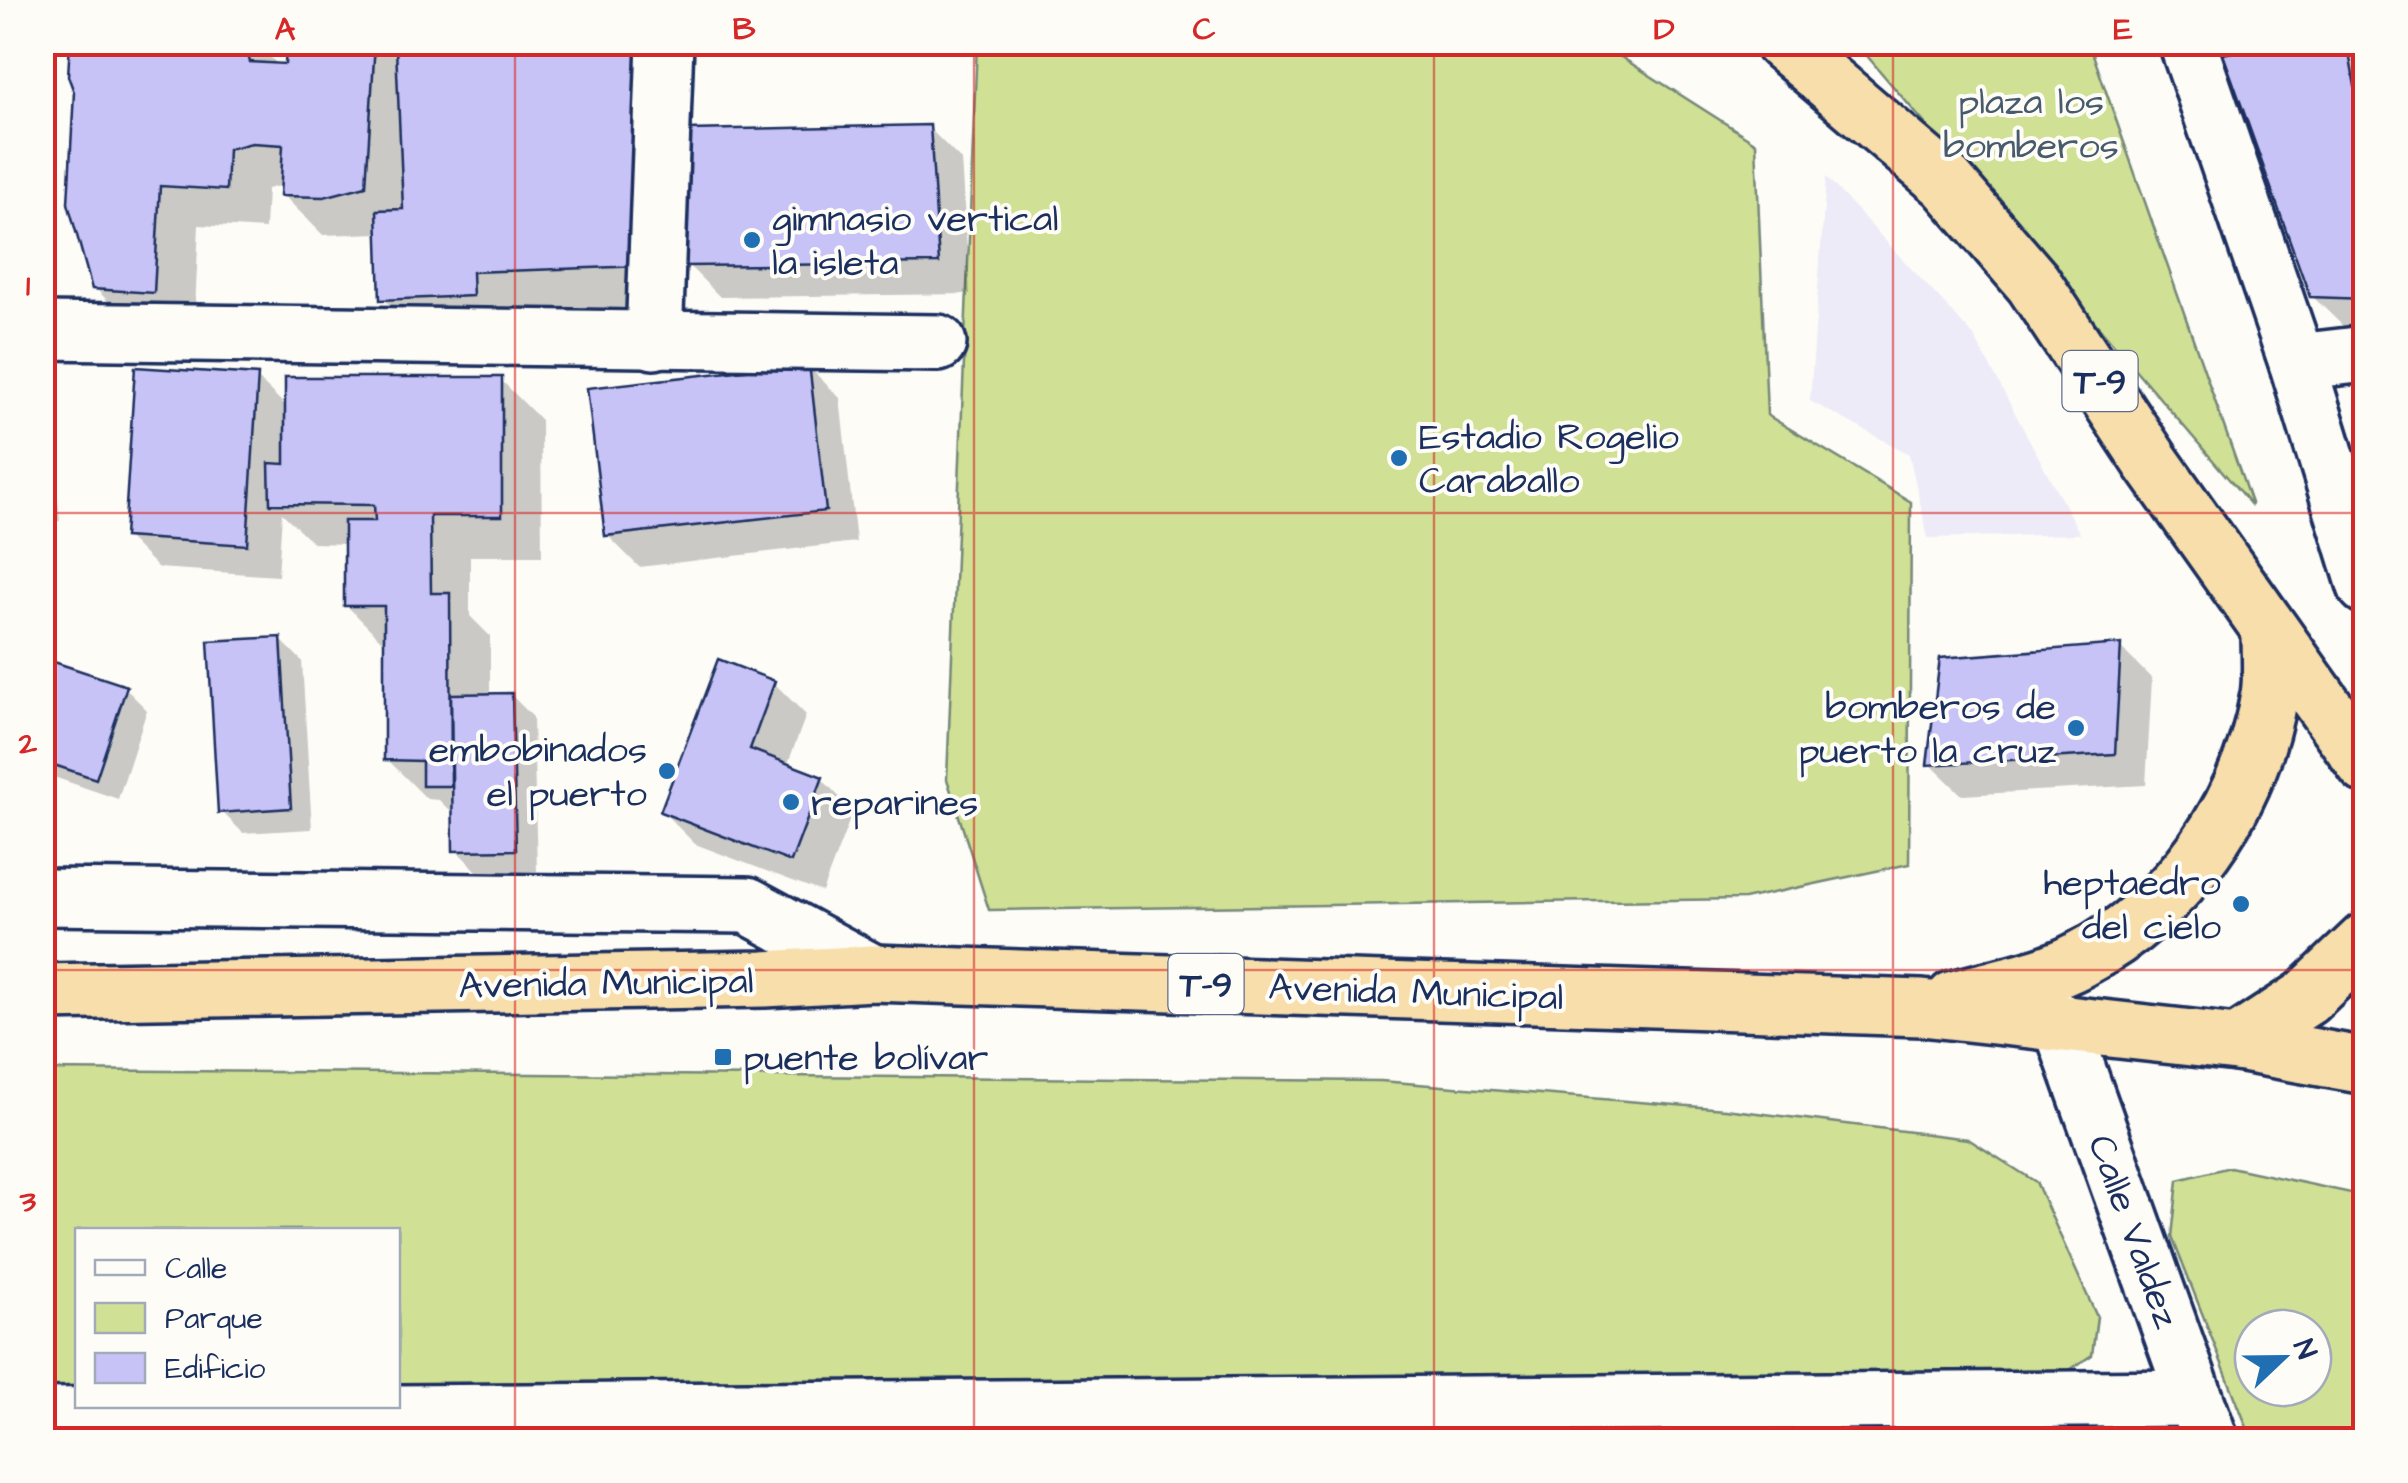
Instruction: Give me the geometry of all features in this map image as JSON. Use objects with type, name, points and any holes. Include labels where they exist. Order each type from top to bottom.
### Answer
[{"type":"highway","name":"T-9","points":[[1782,42],[1948,183],[2033,283],[2270,634],[2366,764]]},
{"type":"highway","name":"T-9","points":[[1922,1008],[2076,962],[2138,924],[2211,843],[2244,786],[2269,694],[2270,634]]},
{"type":"highway","points":[[2237,1043],[2306,998],[2366,941]]},
{"type":"highway","name":"Avenida Municipal","points":[[42,992],[764,979],[873,973],[1922,1008],[2237,1043],[2366,1066]]},
{"type":"street","points":[[654,341],[665,42]]},
{"type":"street","points":[[2187,42],[2297,362],[2366,586]]},
{"type":"street","points":[[42,331],[938,343]]},
{"type":"street","points":[[2297,362],[2366,354]]},
{"type":"street","points":[[42,897],[747,905],[873,973]]},
{"type":"street","name":"Calle Valdez","points":[[2060,1021],[2202,1419]]},
{"type":"street","points":[[42,1416],[155,1428],[2202,1419]]},
{"type":"shaded area","points":[[1826,177],[1973,335],[2080,534],[1928,538],[1909,454],[1810,401]]},
{"type":"green space","name":"Estadio Rogelio Caraballo","points":[[977,43],[1599,43],[1756,143],[1767,415],[1911,502],[1909,864],[1744,899],[989,910],[947,779]]},
{"type":"green space","name":"plaza los bomberos","points":[[1856,43],[2089,43],[2252,506]]},
{"type":"green space","points":[[42,1070],[1381,1081],[1725,1109],[1968,1139],[2036,1182],[2097,1317],[2092,1355],[2068,1371],[400,1386],[400,1228],[75,1228],[75,1388],[43,1388]]},
{"type":"green space","points":[[2230,1167],[2365,1196],[2365,1440],[2252,1440],[2239,1408],[2333,1408],[2333,1308],[2233,1308],[2233,1392],[2172,1237],[2178,1180]]},
{"type":"building","points":[[70,42],[244,42],[250,62],[285,64],[286,42],[375,42],[366,186],[324,197],[280,196],[283,145],[252,143],[228,149],[226,190],[160,186],[154,293],[92,289],[68,203],[74,92],[68,76]]},
{"type":"building","points":[[635,42],[644,266],[472,272],[473,296],[380,300],[377,210],[403,209],[396,48]]},
{"type":"building","points":[[2280,42],[2347,42],[2366,147],[2366,299],[2310,297],[2223,54]]},
{"type":"building","points":[[930,125],[939,263],[685,266],[687,130]]},
{"type":"building","points":[[809,363],[826,511],[605,536],[587,388]]},
{"type":"building","points":[[135,367],[258,375],[247,545],[124,537]]},
{"type":"building","points":[[285,377],[502,377],[502,516],[430,516],[431,593],[450,593],[451,786],[422,786],[422,761],[384,760],[384,606],[344,606],[344,521],[375,521],[374,505],[270,504],[269,463],[285,464]]},
{"type":"building","points":[[281,637],[291,808],[218,813],[208,641]]},
{"type":"building","points":[[2121,644],[2115,754],[1927,765],[1940,658]]},
{"type":"building","points":[[42,658],[127,686],[96,779],[42,761]]},
{"type":"building","points":[[718,659],[775,681],[750,749],[823,777],[791,862],[660,812]]},
{"type":"building","points":[[512,693],[516,850],[453,851],[451,694]]},
{"type":"place","name":"gimnasio vertical la isleta","points":[[752,240]]},
{"type":"place","name":"Estadio Rogelio Caraballo","points":[[1399,458]]},
{"type":"place","name":"bomberos de puerto la cruz","points":[[2076,728]]},
{"type":"place","name":"embobinados el puerto","points":[[667,771]]},
{"type":"place","name":"reparines","points":[[791,802]]},
{"type":"place","name":"heptaedro del cielo","points":[[2241,904]]},
{"type":"place","name":"puente bolívar","points":[[723,1057]]}]
